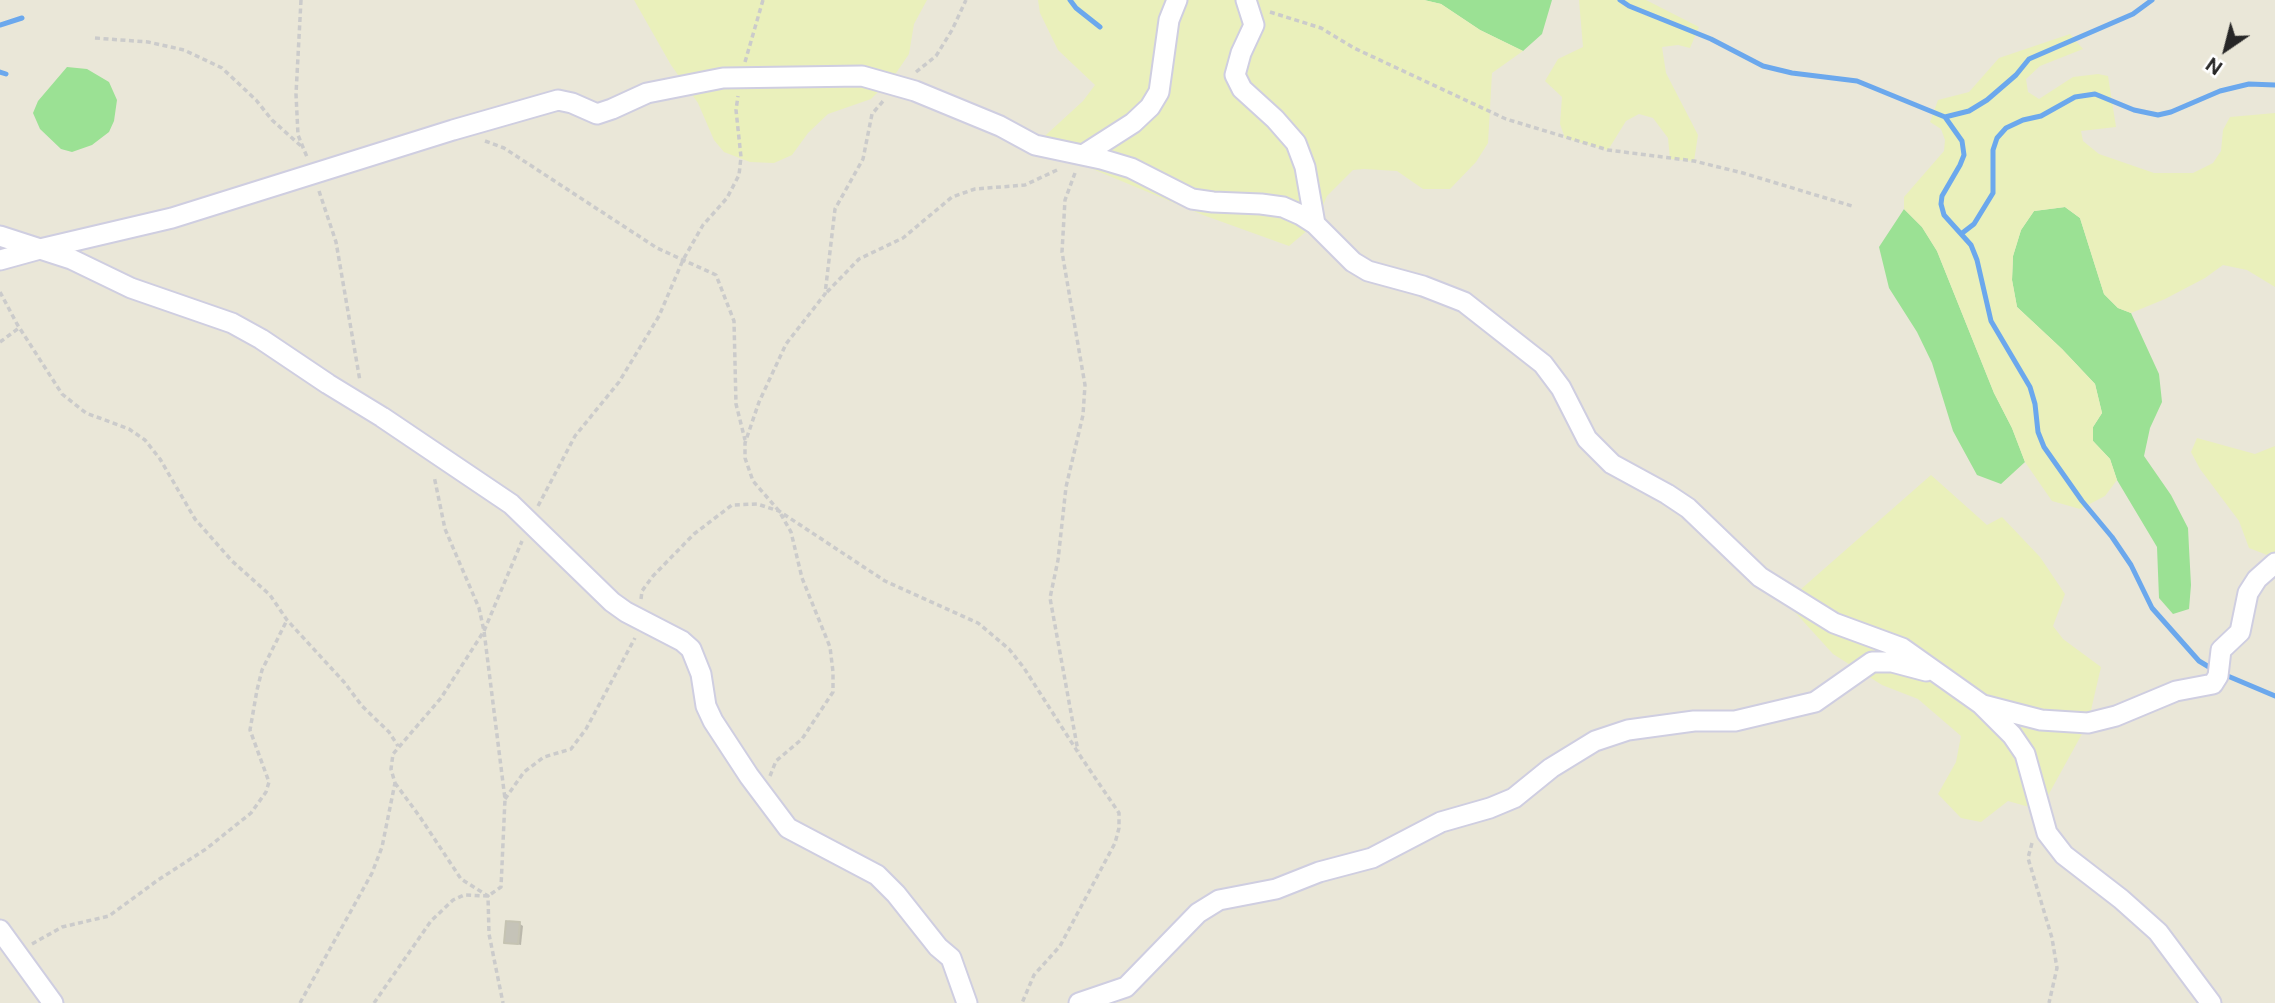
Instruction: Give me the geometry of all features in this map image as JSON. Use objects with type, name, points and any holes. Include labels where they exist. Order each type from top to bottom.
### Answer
[{"type":"street","points":[[1083,155],[1133,123],[1150,107],[1159,92],[1170,20],[1177,0]]},
{"type":"street","points":[[1247,2],[1254,25],[1241,53],[1235,75],[1242,89],[1275,119],[1296,143],[1305,167],[1315,224]]},
{"type":"street","points":[[0,260],[172,218],[558,100],[597,114],[647,93],[723,78],[862,76],[915,91],[1000,126],[1035,145],[1131,169],[1192,199],[1283,207],[1315,224],[1353,262],[1368,271],[1423,285],[1464,302],[1543,364],[1561,388],[1587,439],[1604,456],[1629,475],[1688,508],[1760,578],[1834,622],[1902,648],[1982,704],[2012,735],[2025,754],[2047,833],[2064,855],[2158,932],[2211,1003]]},
{"type":"street","points":[[0,236],[71,259],[131,288],[232,323],[261,339],[511,504],[612,602],[682,641],[691,649],[701,674],[706,706],[749,776],[788,828],[877,875],[896,894],[938,947],[951,958],[967,1003]]},
{"type":"street","points":[[1982,704],[2041,720],[2088,723],[2116,716],[2176,691],[2213,684],[2218,676],[2221,650],[2240,632],[2248,593],[2257,579],[2275,563]]},
{"type":"street","points":[[1079,1003],[1126,987],[1198,913],[1220,900],[1276,889],[1319,872],[1372,858],[1441,822],[1514,798],[1551,768],[1595,741],[1628,730],[1693,720],[1735,721],[1815,702],[1872,662],[1892,662],[1937,673]]},
{"type":"street","points":[[0,930],[52,1003]]},
{"type":"path","points":[[302,0],[296,94],[298,135],[336,242],[364,406]]},
{"type":"path","points":[[488,896],[461,879],[395,783],[391,769],[393,754],[441,698],[484,631],[530,521],[575,436],[619,382],[659,316],[683,260],[703,225],[727,198],[739,174],[741,157],[736,110],[740,78],[763,0]]},
{"type":"path","points":[[825,293],[835,209],[863,159],[872,114],[898,86],[936,56],[966,0]]},
{"type":"path","points":[[1247,2],[1282,17],[1321,28],[1354,48],[1506,119],[1608,150],[1693,161],[1743,173],[1852,206]]},
{"type":"path","points":[[95,38],[148,43],[184,50],[222,68],[256,100],[272,120],[303,147]]},
{"type":"path","points":[[453,130],[504,148],[657,248],[716,275],[734,321],[736,404],[745,443],[745,458],[753,481],[779,511],[791,532],[802,578],[831,647],[833,692],[802,739],[776,761],[769,780],[770,804]]},
{"type":"path","points":[[745,443],[759,402],[786,344],[825,293],[859,259],[903,238],[952,197],[975,189],[1025,185],[1083,155]]},
{"type":"path","points":[[1079,754],[1050,598],[1058,560],[1066,487],[1083,415],[1085,385],[1062,252],[1065,200],[1083,155]]},
{"type":"path","points":[[0,292],[19,328],[62,394],[86,413],[129,429],[145,440],[160,459],[195,519],[232,561],[270,595],[287,620],[344,682],[362,706],[389,732],[398,746]]},
{"type":"path","points":[[0,342],[19,328]]},
{"type":"path","points":[[374,1003],[432,920],[446,907],[464,895],[488,896],[501,887],[505,799],[484,631],[479,608],[445,529],[435,477],[418,442]]},
{"type":"path","points":[[505,799],[524,772],[544,757],[571,749],[586,729],[636,637],[642,591],[653,576],[694,534],[732,505],[757,504],[779,511],[885,581],[978,623],[1009,649],[1119,813],[1115,843],[1060,946],[1034,975],[1022,1003]]},
{"type":"path","points":[[17,953],[62,927],[109,916],[206,849],[251,813],[266,792],[269,782],[250,730],[257,690],[262,670],[287,620]]},
{"type":"path","points":[[300,1003],[372,873],[382,846],[395,783]]},
{"type":"path","points":[[2040,810],[2028,858],[2052,938],[2057,968],[2049,1003]]},
{"type":"path","points":[[488,896],[489,933],[503,1003]]},
{"type":"green space","points":[[1424,0],[1552,0],[1542,34],[1523,51],[1480,30],[1441,4]]},
{"type":"green space","points":[[67,67],[87,69],[109,82],[117,100],[114,121],[109,132],[92,145],[72,152],[61,149],[40,129],[33,113],[38,101]]},
{"type":"green space","points":[[2065,207],[2080,218],[2104,294],[2118,308],[2131,313],[2159,374],[2162,402],[2150,428],[2144,456],[2171,495],[2188,528],[2191,585],[2189,609],[2173,614],[2159,598],[2157,547],[2117,480],[2110,459],[2093,441],[2093,427],[2102,413],[2095,384],[2017,307],[2012,280],[2013,256],[2021,230],[2034,211]]},
{"type":"green space","points":[[1904,209],[1922,227],[1937,251],[2025,462],[2001,484],[1977,475],[1953,431],[1932,363],[1917,332],[1889,288],[1879,247]]},
{"type":"sand","points":[[634,0],[927,0],[914,24],[909,54],[894,76],[871,99],[828,114],[808,133],[792,155],[774,163],[750,162],[724,152],[714,140],[698,103],[671,65]]},
{"type":"sand","points":[[1038,0],[1424,0],[1441,4],[1480,30],[1523,51],[1492,73],[1488,143],[1476,162],[1450,189],[1423,189],[1397,171],[1353,170],[1327,196],[1315,224],[1289,246],[1203,215],[1035,145],[1083,101],[1095,85],[1058,50],[1040,13]]},
{"type":"sand","points":[[1579,0],[1646,0],[1699,27],[1690,48],[1678,45],[1662,47],[1666,73],[1698,135],[1694,161],[1670,159],[1668,138],[1653,118],[1639,114],[1626,121],[1608,150],[1565,138],[1560,124],[1562,97],[1545,81],[1558,59],[1583,47]]},
{"type":"sand","points":[[2070,34],[2083,49],[2040,66],[2026,79],[2028,92],[2039,99],[2073,77],[2098,74],[2108,76],[2116,127],[2081,131],[2083,141],[2099,154],[2154,173],[2193,173],[2213,163],[2221,151],[2223,130],[2230,117],[2275,113],[2275,287],[2247,270],[2223,265],[2205,278],[2165,299],[2131,313],[2118,308],[2104,294],[2080,218],[2065,207],[2034,211],[2021,230],[2013,256],[2012,280],[2017,307],[2095,384],[2102,413],[2093,427],[2093,441],[2110,459],[2117,480],[2105,496],[2080,509],[2052,501],[2025,462],[1937,251],[1922,227],[1904,209],[1904,197],[1944,151],[1945,140],[1941,129],[1930,122],[1938,100],[1969,92],[1999,58]]},
{"type":"sand","points":[[2197,438],[2255,454],[2275,446],[2275,558],[2249,548],[2239,521],[2200,469],[2191,452]]},
{"type":"sand","points":[[1931,475],[1987,525],[2002,517],[2040,557],[2065,594],[2053,626],[2063,639],[2101,667],[2088,723],[2040,810],[2008,801],[1981,822],[1961,818],[1938,794],[1956,762],[1961,736],[1918,699],[1882,685],[1833,654],[1793,610],[1792,597]]},
{"type":"building","points":[[506,921],[520,922],[518,944],[504,943]]},
{"type":"waterway","points":[[1070,0],[1100,27]]},
{"type":"waterway","points":[[1620,0],[1711,39],[1763,66],[1792,73],[1857,81],[1945,117],[1962,141],[1964,155],[1942,196],[1944,215],[1971,245],[1991,321],[2030,387],[2038,432],[2044,447],[2131,565],[2152,608],[2199,661],[2214,670]]},
{"type":"waterway","points":[[1945,117],[1969,111],[1987,100],[2016,75],[2029,59],[2133,14],[2152,0]]},
{"type":"waterway","points":[[0,25],[22,18]]},
{"type":"waterway","points":[[0,72],[6,74]]},
{"type":"waterway","points":[[1961,234],[1974,224],[1993,193],[1993,150],[1997,138],[2006,128],[2041,116],[2075,97],[2095,94],[2134,110],[2158,115],[2220,91],[2249,84],[2275,85]]},
{"type":"waterway","points":[[2223,674],[2275,696]]}]
